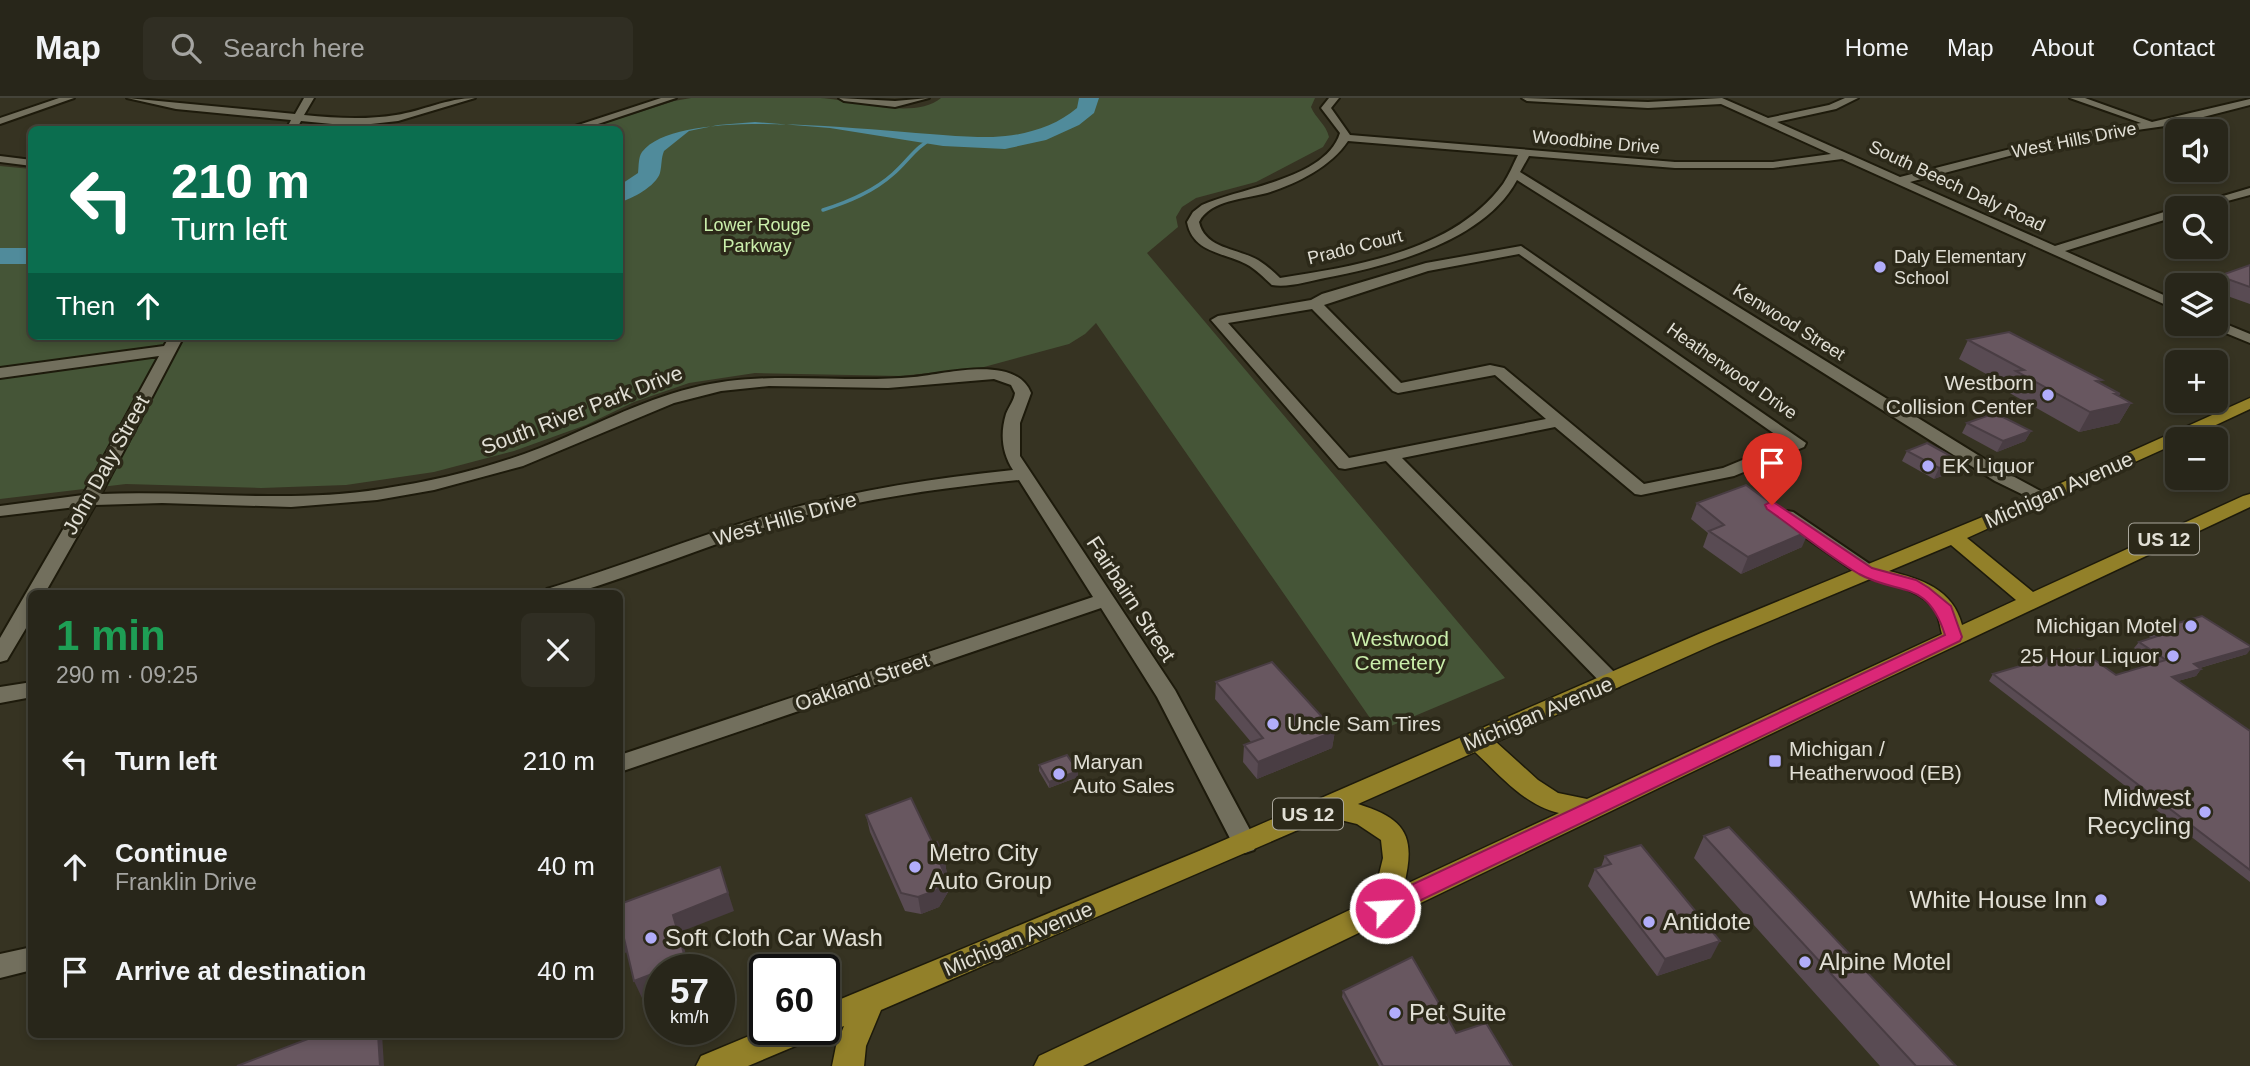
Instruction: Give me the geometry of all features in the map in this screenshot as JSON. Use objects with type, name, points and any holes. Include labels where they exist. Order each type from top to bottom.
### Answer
[{"type":"main road","name":"Michigan Avenue","points":[[840,1013],[1245,843],[1867,571],[2042,499],[2250,403]]},
{"type":"main road","name":"US 12","points":[[1049,1066],[1954,637],[2250,500]]},
{"type":"main road","points":[[1953,536],[2031,601]]},
{"type":"main road","points":[[1867,571],[1910,584],[1936,601],[1945,610],[1954,637]]},
{"type":"main road","points":[[1478,740],[1529,787],[1550,801],[1590,810]]},
{"type":"main road","points":[[1324,807],[1352,811],[1374,820],[1392,835],[1396,842],[1395,855],[1385,908]]},
{"type":"main road","points":[[848,1066],[851,1046],[870,1000]]},
{"type":"main road","points":[[712,1066],[763,1045]]},
{"type":"street","points":[[0,121],[69,98]]},
{"type":"street","points":[[132,98],[166,105],[353,123],[381,121],[470,98]]},
{"type":"street","points":[[294,126],[309,98]]},
{"type":"street","points":[[580,126],[671,98]]},
{"type":"street","points":[[844,98],[883,104],[904,104],[924,98]]},
{"type":"street","points":[[1334,98],[1327,104],[1327,112],[1342,128],[1345,138]]},
{"type":"street","name":"South Beech Daly Road","points":[[1527,98],[1662,107],[1722,101],[2165,301]]},
{"type":"street","points":[[1767,121],[1839,105],[1853,98]]},
{"type":"street","points":[[2075,98],[2154,125]]},
{"type":"street","points":[[2232,98],[2249,103]]},
{"type":"street","points":[[617,100],[638,107]]},
{"type":"street","name":"West Hills Drive","points":[[1899,181],[2074,136],[2154,125],[2249,103]]},
{"type":"street","name":"Woodbine Drive","points":[[1345,138],[1709,167],[1773,165],[1844,156]]},
{"type":"street","name":"Prado Court","points":[[1345,138],[1332,154],[1299,175],[1267,189],[1215,203],[1196,216],[1194,228],[1201,239],[1253,263],[1277,282],[1369,266],[1431,243],[1484,210],[1517,175],[1525,153]]},
{"type":"street","points":[[0,159],[28,162]]},
{"type":"street","name":"Kenwood Street","points":[[1517,175],[2001,477],[2042,499]]},
{"type":"street","points":[[2228,197],[2250,191]]},
{"type":"street","points":[[2052,251],[2165,216]]},
{"type":"street","name":"Heatherwood Drive","points":[[1315,304],[1398,388],[1490,370],[1499,371],[1641,490],[1728,472],[1798,443],[1521,250],[1426,267],[1327,297],[1315,304],[1218,320],[1345,464],[1390,455]]},
{"type":"street","points":[[2228,329],[2250,339]]},
{"type":"street","points":[[0,373],[173,343]]},
{"type":"street","name":"John Daly Street","points":[[37,590],[116,454],[118,445],[173,343]]},
{"type":"street","name":"South River Park Drive","points":[[0,511],[88,500],[163,498],[293,502],[341,499],[419,488],[485,472],[542,454],[660,402],[747,382],[775,380],[893,384],[985,374],[1014,381]]},
{"type":"street","name":"Fairbairn Street","points":[[1014,381],[1023,390],[1023,397],[1012,421],[1012,456],[1167,695],[1245,843]]},
{"type":"street","points":[[1390,455],[1559,421]]},
{"type":"street","points":[[1390,455],[1612,682]]},
{"type":"street","name":"West Hills Drive","points":[[563,590],[736,530],[827,505],[920,486],[1023,474]]},
{"type":"street","points":[[1775,507],[1867,571]]},
{"type":"street","name":"Oakland Street","points":[[623,763],[1104,600]]},
{"type":"street","points":[[0,655],[28,607]]},
{"type":"street","points":[[0,695],[28,690]]},
{"type":"street","points":[[0,966],[28,959]]},
{"type":"green space","name":"Lower Rouge Parkway","points":[[691,98],[820,98],[882,107],[915,108],[929,105],[941,98],[1315,98],[1311,107],[1329,137],[1323,147],[1256,182],[1196,198],[1182,207],[1176,217],[1178,227],[1147,253],[1505,678],[1379,731],[1096,323],[1069,344],[984,367],[901,376],[755,373],[689,383],[634,402],[586,425],[514,451],[434,472],[346,485],[261,488],[126,484],[0,499],[0,166],[28,169],[28,340],[623,340],[623,126],[596,126]]},
{"type":"building","points":[[2250,265],[2250,287],[2228,279],[2227,273]]},
{"type":"building","points":[[2009,332],[2102,380],[2096,381],[2131,403],[2090,412],[2016,371],[2024,370],[1968,340]]},
{"type":"building","points":[[1995,413],[2031,431],[2003,441],[1967,423]]},
{"type":"building","points":[[1927,443],[1960,461],[1939,468],[1907,451]]},
{"type":"building","points":[[1746,485],[1809,531],[1748,557],[1709,531],[1724,525],[1697,503]]},
{"type":"building","name":"Midwest Recycling","points":[[2202,616],[2250,646],[2194,664],[2201,669],[2172,677],[2250,731],[2250,870],[1993,674],[2079,649],[2116,675],[2166,660],[2139,642],[2161,635],[2153,630]]},
{"type":"building","name":"Uncle Sam Tires","points":[[1272,662],[1335,731],[1258,762],[1244,745],[1263,738],[1216,682]]},
{"type":"building","name":"Maryan Auto Sales","points":[[1067,755],[1078,771],[1049,782],[1039,765]]},
{"type":"building","name":"Metro City Auto Group","points":[[911,798],[933,844],[937,842],[944,857],[940,863],[945,875],[937,890],[918,897],[901,893],[866,815]]},
{"type":"building","points":[[1729,827],[1956,1066],[1916,1066],[1704,836]]},
{"type":"building","name":"Antidote","points":[[1641,845],[1720,941],[1665,959],[1595,869],[1611,864],[1605,856]]},
{"type":"building","points":[[720,867],[728,893],[673,915],[684,954],[644,954],[644,977],[634,981],[623,934],[623,903]]},
{"type":"building","name":"Pet Suite","points":[[1412,957],[1456,1033],[1486,1023],[1512,1066],[1383,1066],[1343,991]]},
{"type":"building","points":[[310,1038],[378,1038],[380,1066],[237,1066]]},
{"type":"waterway","points":[[623,193],[648,176],[650,158],[660,142],[682,126],[718,118],[792,118],[943,140],[993,143],[1028,139],[1061,127],[1085,112],[1089,98]]},
{"type":"waterway","points":[[823,210],[851,200],[877,186],[935,137]]},
{"type":"waterway","points":[[0,256],[28,256]]},
{"type":"place","name":"Daly Elementary School","points":[[1880,267]]},
{"type":"place","name":"Westborn Collision Center","points":[[2048,395]]},
{"type":"place","name":"EK Liquor","points":[[1928,466]]},
{"type":"place","name":"Michigan Motel","points":[[2191,626]]},
{"type":"place","name":"25 Hour Liquor","points":[[2173,656]]},
{"type":"place","name":"Uncle Sam Tires","points":[[1273,724]]},
{"type":"place","name":"Michigan / Heatherwood (EB)","points":[[1775,761]]},
{"type":"place","name":"Maryan Auto Sales","points":[[1059,774]]},
{"type":"place","name":"Midwest Recycling","points":[[2205,812]]},
{"type":"place","name":"Metro City Auto Group","points":[[915,867]]},
{"type":"place","name":"White House Inn","points":[[2101,900]]},
{"type":"place","name":"Antidote","points":[[1649,922]]},
{"type":"place","name":"Soft Cloth Car Wash","points":[[651,938]]},
{"type":"place","name":"Alpine Motel","points":[[1805,962]]},
{"type":"place","name":"Pet Suite","points":[[1395,1013]]},
{"type":"route","points":[[1385,908],[1954,637],[1945,610],[1924,591],[1867,571],[1772,505]]},
{"type":"park label","name":"Westwood Cemetery","points":[[1400,651]]}]
